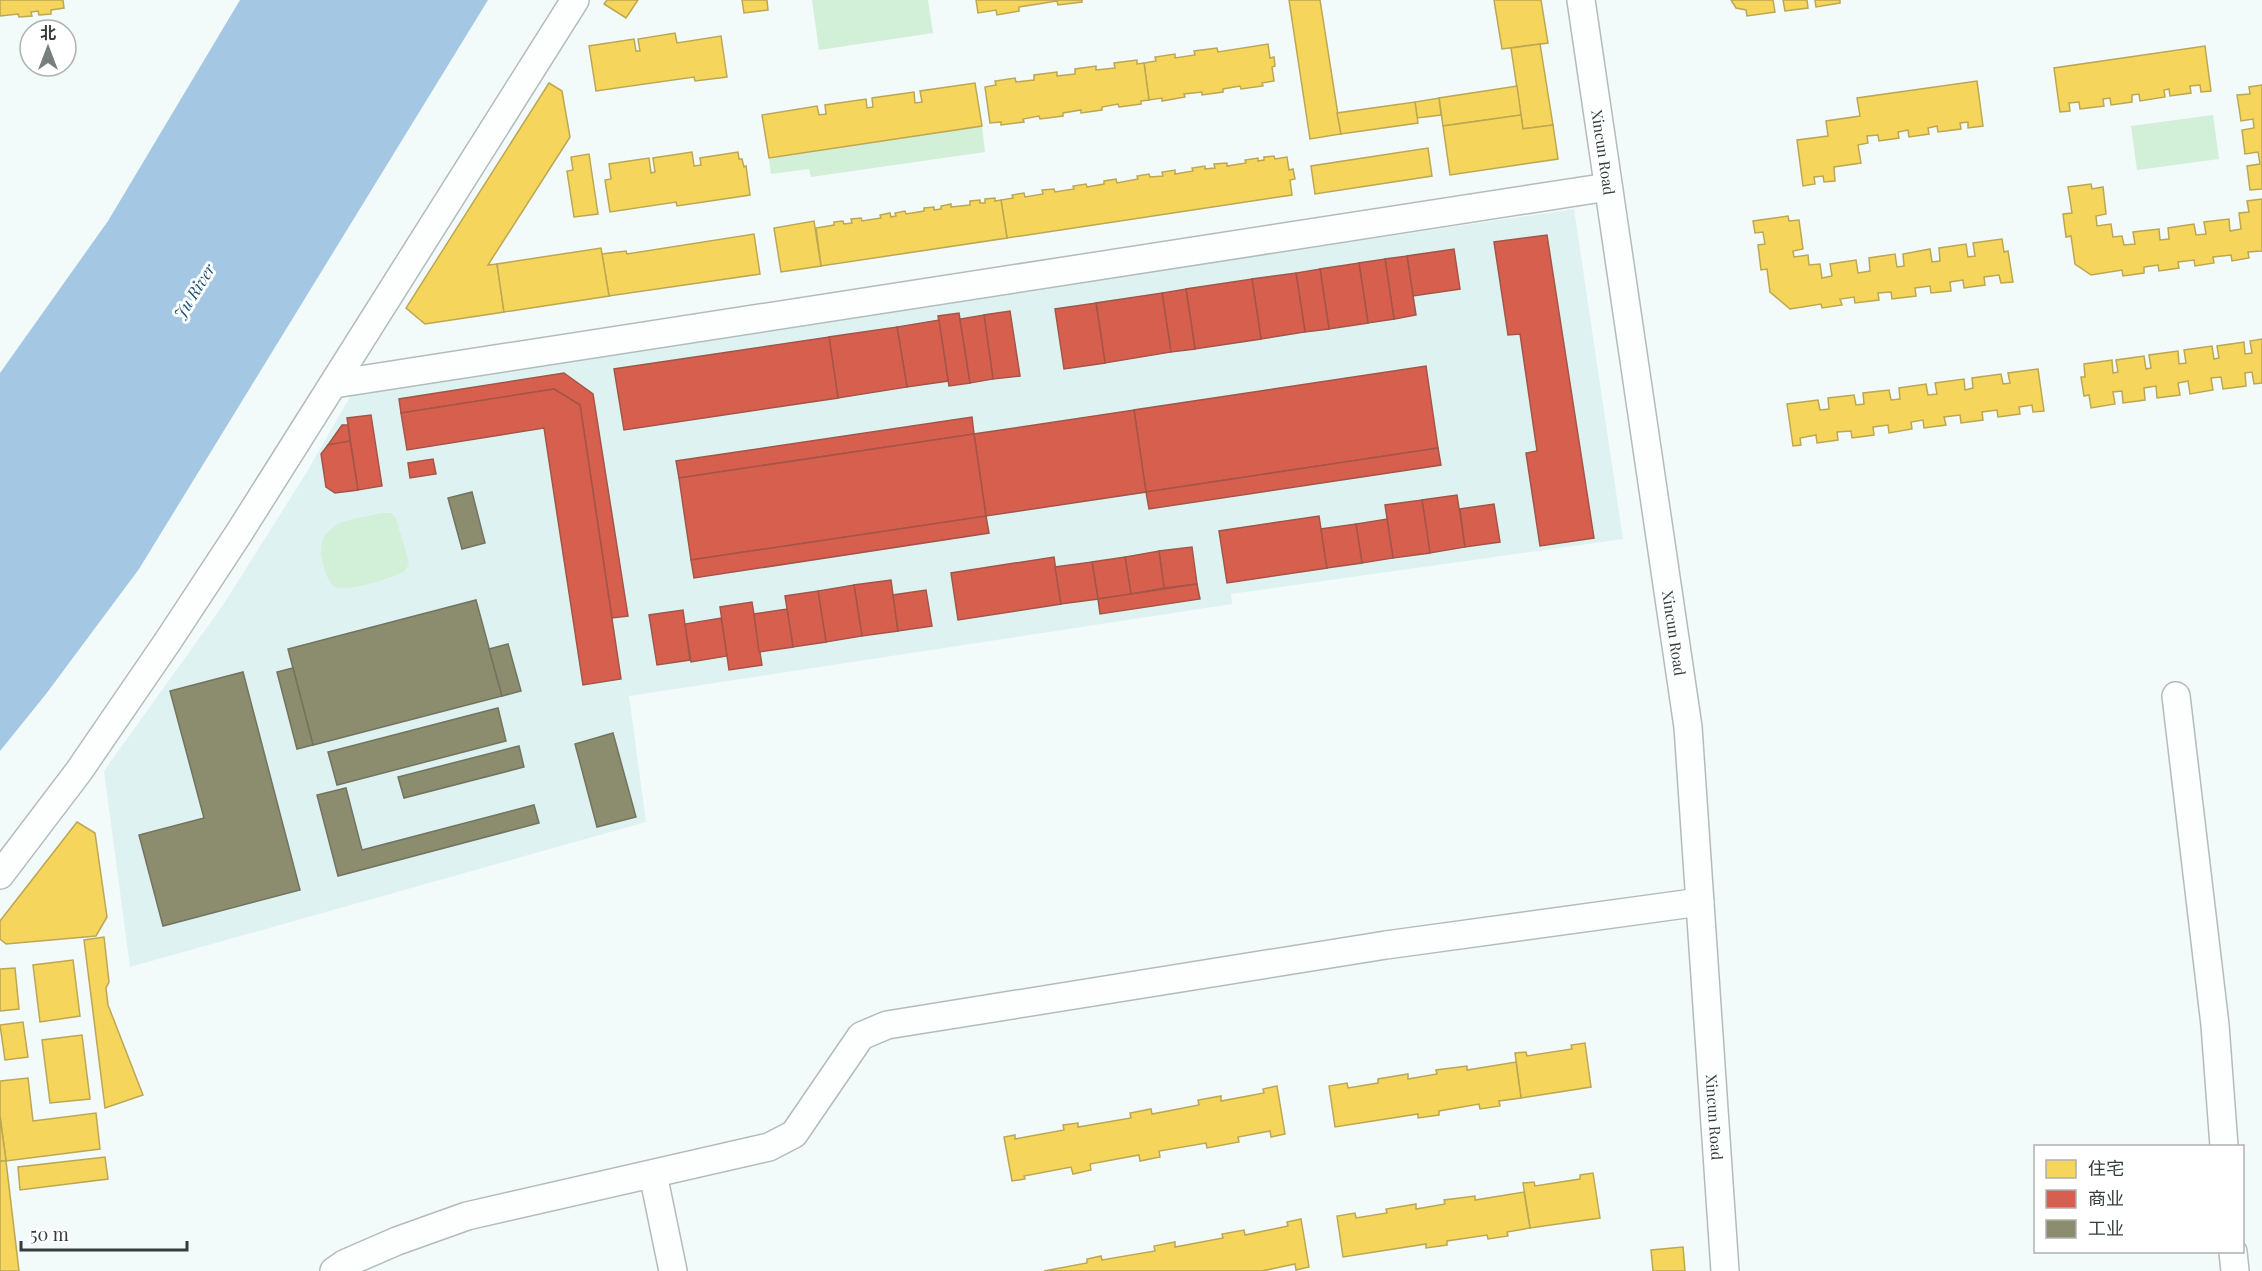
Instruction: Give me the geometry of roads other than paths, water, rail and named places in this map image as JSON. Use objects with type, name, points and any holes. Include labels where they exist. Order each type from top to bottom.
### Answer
[{"type":"street","points":[[0,875],[80,771],[239,533],[575,0]]},
{"type":"street","name":"Xincun Road","points":[[1581,0],[1688,727],[1725,1271]]},
{"type":"street","points":[[334,384],[1608,187]]},
{"type":"street","points":[[2176,696],[2215,1025],[2224,1145]]},
{"type":"street","points":[[334,1271],[344,1264],[397,1241],[467,1216],[769,1147],[794,1134],[861,1036],[887,1025],[1386,945],[1700,902]]},
{"type":"street","points":[[653,1174],[674,1271]]},
{"type":"street","points":[[2234,1253],[2235,1271]]},
{"type":"water","name":"Ju River","points":[[240,0],[488,0],[139,569],[46,694],[0,751],[0,373],[108,221]]}]
